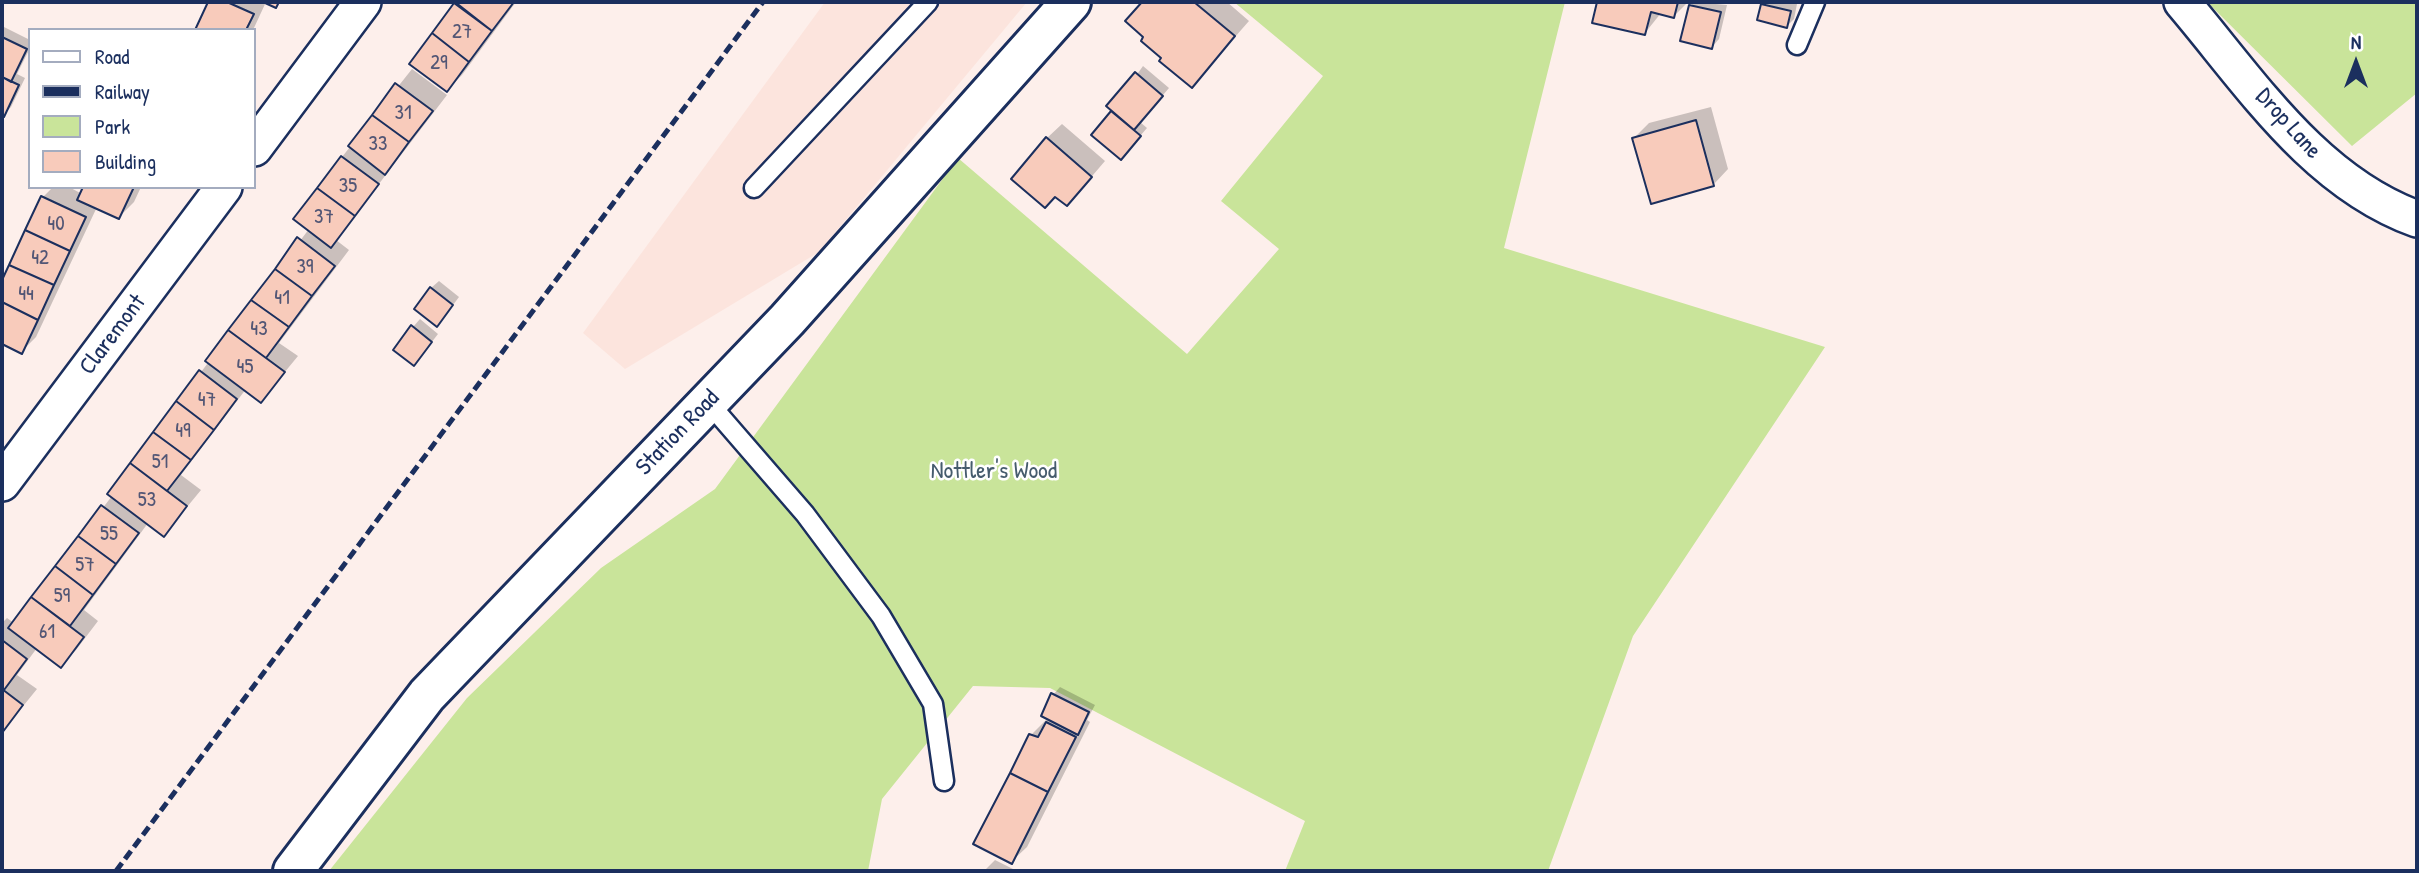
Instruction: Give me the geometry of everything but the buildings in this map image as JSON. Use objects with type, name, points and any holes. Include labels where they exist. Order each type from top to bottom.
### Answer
[{"type":"street","points":[[256,145],[363,2]]},
{"type":"street","name":"Station Road","points":[[293,871],[427,695],[787,320],[1071,2]]},
{"type":"street","name":"Drop Lane","points":[[2182,2],[2309,152],[2349,184],[2417,219]]},
{"type":"street","name":"Claremont","points":[[2,483],[222,189]]},
{"type":"lane","points":[[754,188],[928,2]]},
{"type":"lane","points":[[1797,45],[1815,2]]},
{"type":"lane","points":[[708,402],[805,514],[881,616],[933,705],[944,781]]},
{"type":"shaded area","points":[[825,2],[1027,2],[819,252],[625,369],[583,333]]},
{"type":"green space","name":"Nottler's Wood","points":[[1234,2],[1565,2],[1504,248],[1825,347],[1633,636],[1548,871],[1285,871],[1305,821],[1050,688],[973,686],[882,799],[868,871],[329,871],[467,698],[601,568],[715,489],[958,158],[1187,354],[1279,249],[1221,201],[1323,76]]},
{"type":"green space","points":[[2207,2],[2417,2],[2417,93],[2352,146]]},
{"type":"railway","points":[[116,871],[763,2]]}]
